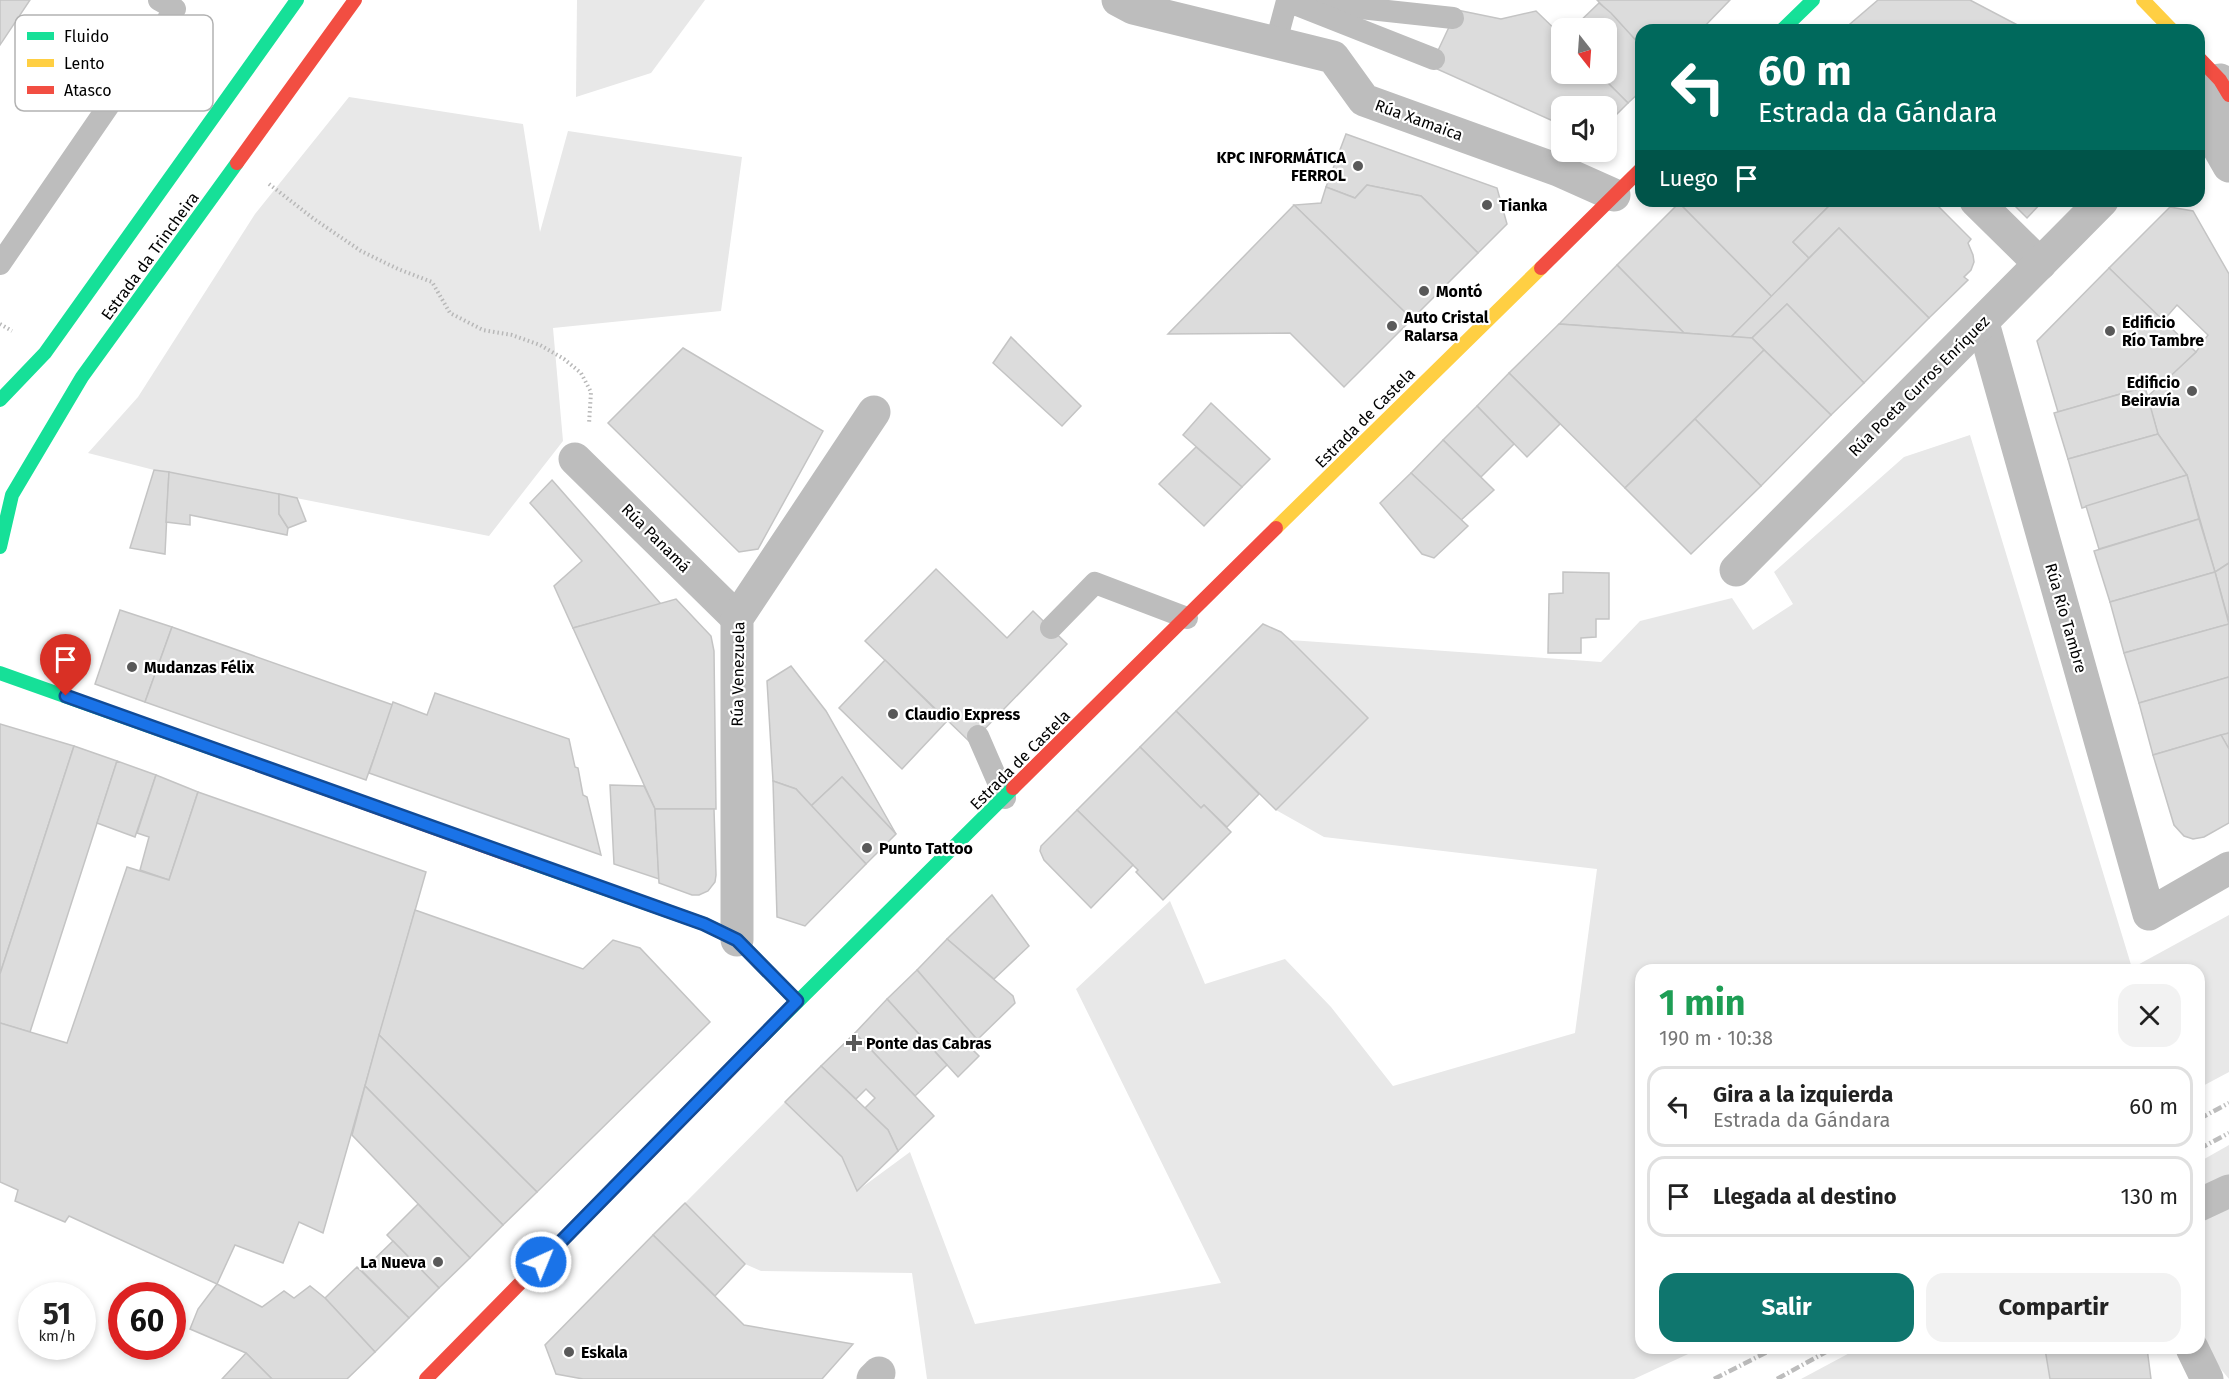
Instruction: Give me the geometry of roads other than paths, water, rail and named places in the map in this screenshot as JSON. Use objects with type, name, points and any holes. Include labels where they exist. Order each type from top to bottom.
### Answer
[{"type":"main road","name":"Estrada da Trincheira","points":[[0,400],[45,353],[297,0]]},
{"type":"main road","name":"Estrada da Trincheira","points":[[0,547],[12,495],[82,377],[355,0]]},
{"type":"main road","points":[[2143,0],[2166,24]]},
{"type":"main road","name":"Estrada de Castela","points":[[426,1379],[797,1001],[1635,175]]},
{"type":"main road","points":[[0,673],[682,916],[737,940],[797,1001]]},
{"type":"street","name":"Rúa Xamaica","points":[[1125,4],[1333,57],[1364,100],[1558,170],[1614,195]]},
{"type":"street","points":[[2212,84],[2213,138],[2229,166]]},
{"type":"street","points":[[1982,207],[2040,264]]},
{"type":"street","name":"Rúa Poeta Curros Enríquez","points":[[1736,570],[2096,207]]},
{"type":"street","name":"Rúa Río Tambre","points":[[1983,322],[2149,914],[2229,868]]},
{"type":"street","name":"Rúa Venezuela","points":[[737,940],[737,618],[874,412]]},
{"type":"street","name":"Rúa Panamá","points":[[575,459],[737,618]]},
{"type":"street","points":[[2205,1202],[2229,1191]]},
{"type":"street","points":[[2195,1354],[2207,1379]]},
{"type":"lane","points":[[159,0],[175,9],[171,15]]},
{"type":"lane","points":[[1287,1],[1453,18]]},
{"type":"lane","points":[[1276,42],[1287,1]]},
{"type":"lane","points":[[1287,1],[1434,59]]},
{"type":"lane","points":[[0,264],[105,111]]},
{"type":"lane","points":[[1051,628],[1095,583],[1187,618]]},
{"type":"lane","points":[[978,736],[1005,798]]},
{"type":"railway","points":[[2205,1116],[2229,1103]]},
{"type":"railway","points":[[2205,1146],[2229,1133]]},
{"type":"railway","points":[[1714,1379],[1763,1354]]},
{"type":"railway","points":[[1777,1379],[1822,1354]]},
{"type":"place","name":"KPC INFORMÁTICA FERROL","points":[[1358,166]]},
{"type":"place","name":"Tianka","points":[[1487,205]]},
{"type":"place","name":"Montó","points":[[1424,291]]},
{"type":"place","name":"Auto Cristal Ralarsa","points":[[1392,326]]},
{"type":"place","name":"Edificio Río Tambre","points":[[2110,331]]},
{"type":"place","name":"Edificio Beiravía","points":[[2192,391]]},
{"type":"place","name":"Mudanzas Félix","points":[[132,667]]},
{"type":"place","name":"Claudio Express","points":[[893,714]]},
{"type":"place","name":"Punto Tattoo","points":[[867,848]]},
{"type":"place","name":"Ponte das Cabras","points":[[854,1043]]},
{"type":"place","name":"La Nueva","points":[[438,1262]]},
{"type":"place","name":"Eskala","points":[[569,1352]]}]
